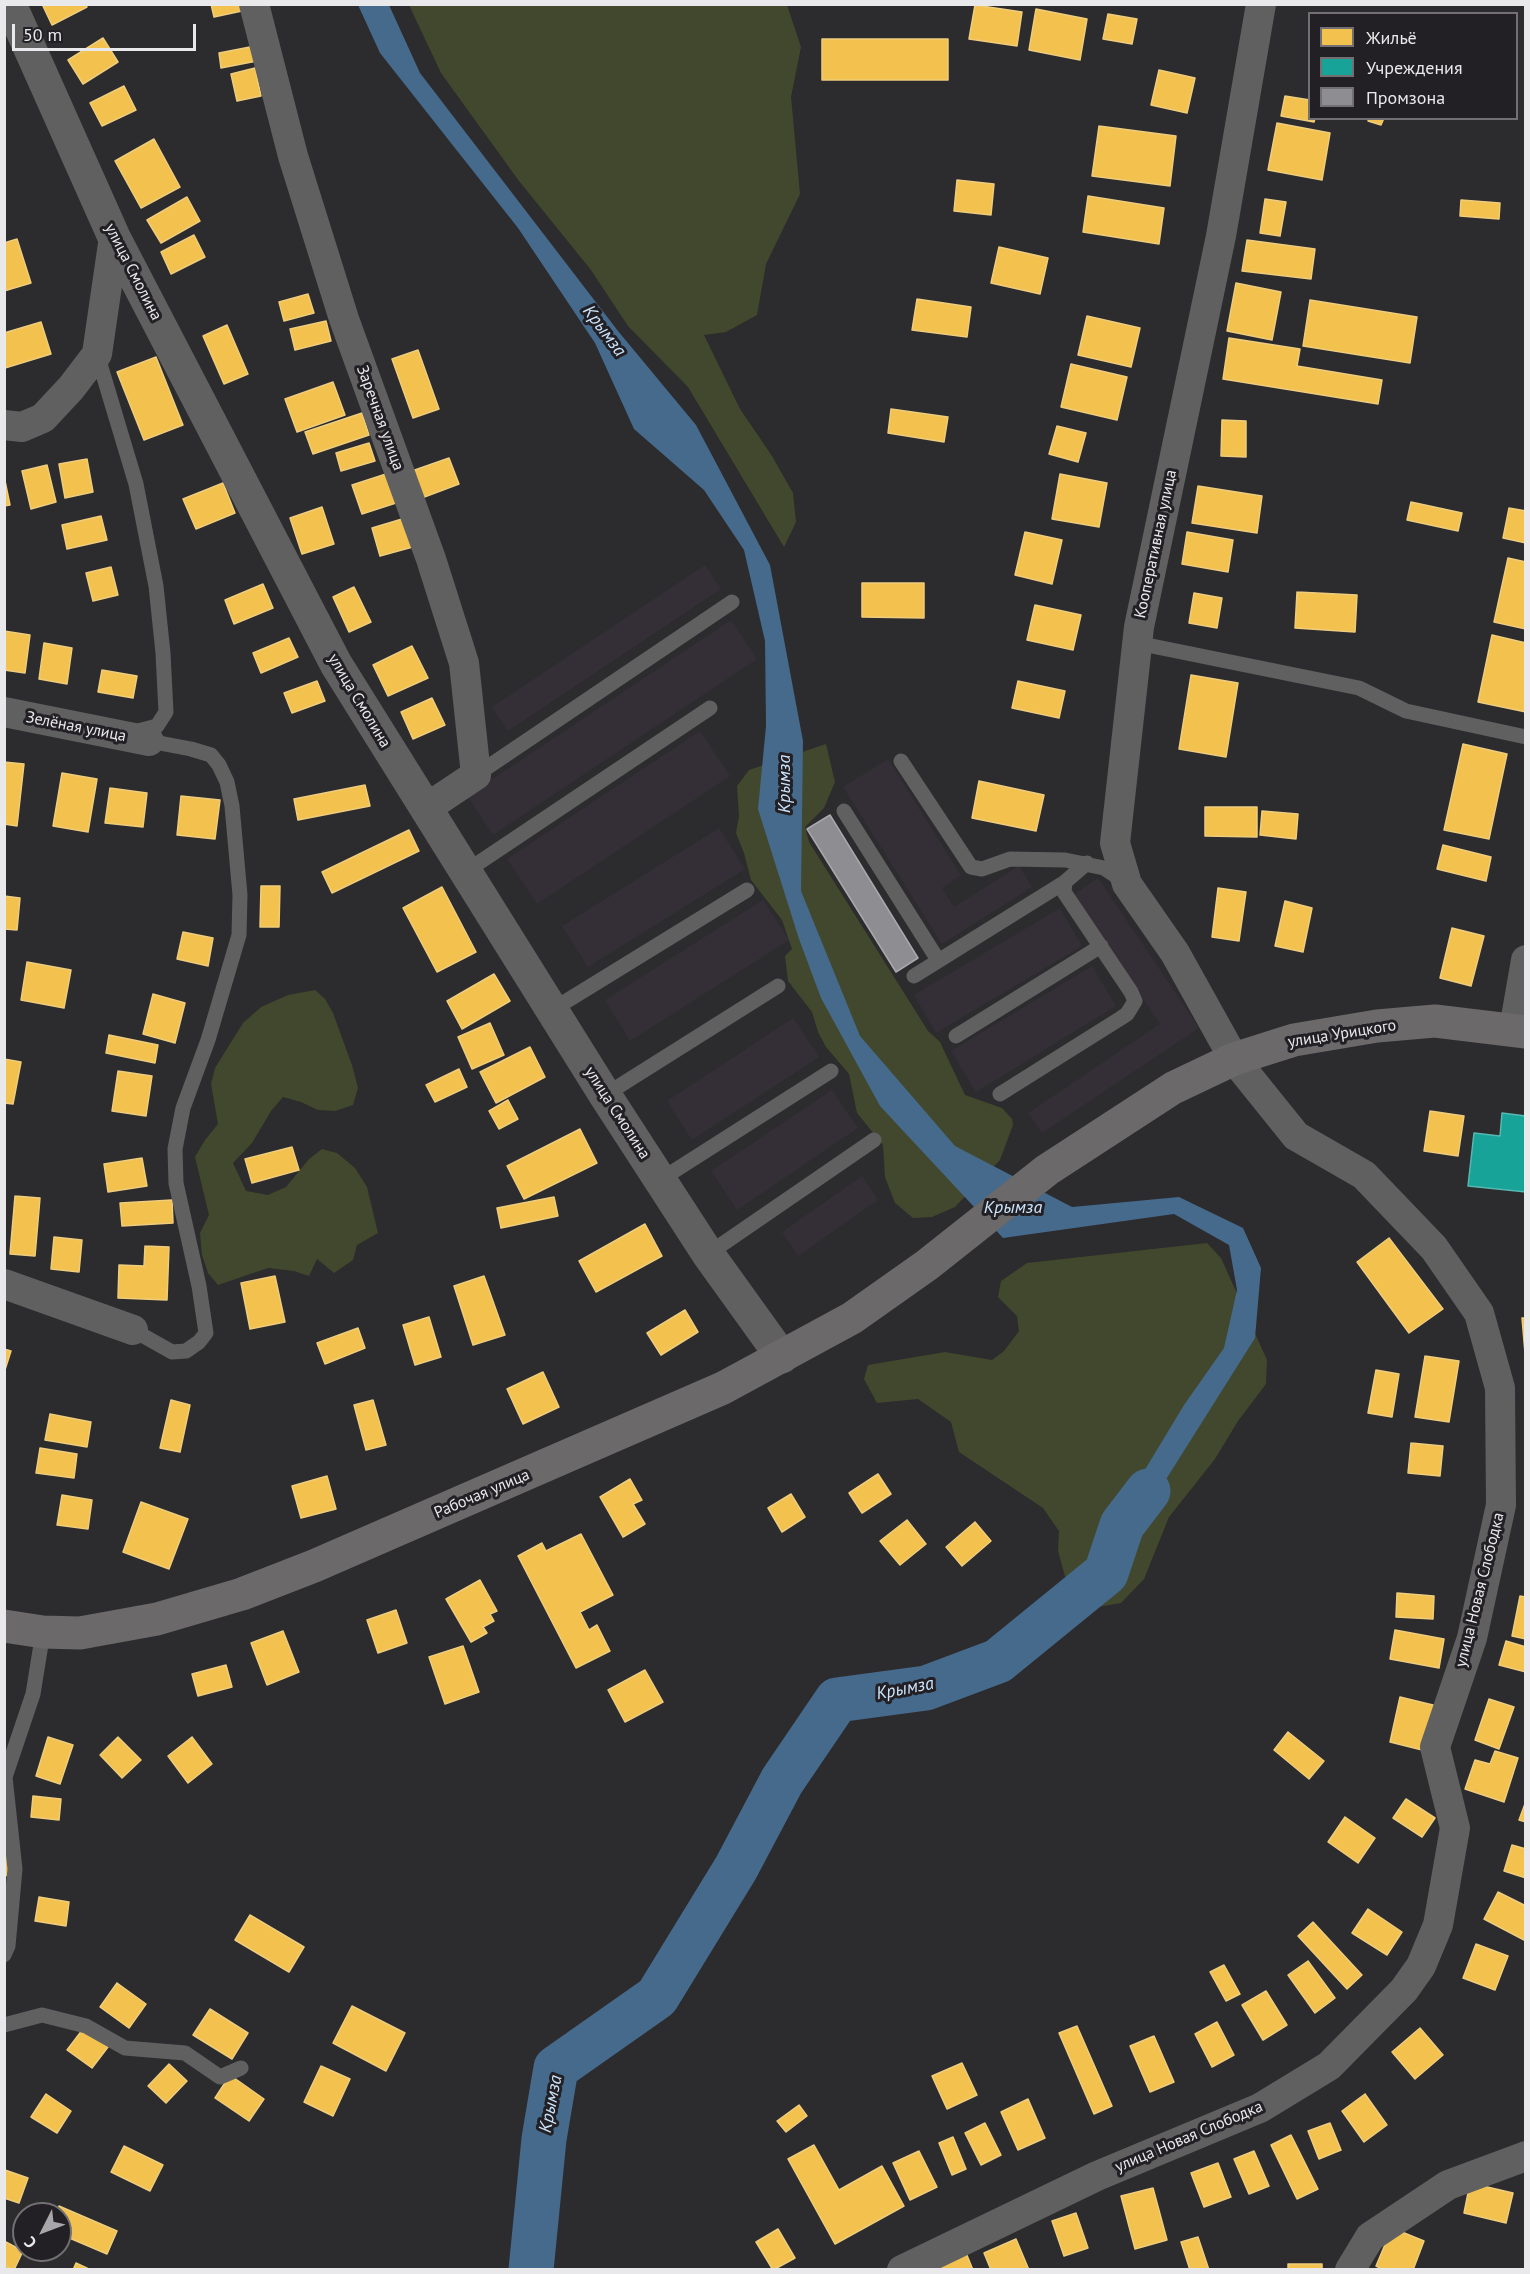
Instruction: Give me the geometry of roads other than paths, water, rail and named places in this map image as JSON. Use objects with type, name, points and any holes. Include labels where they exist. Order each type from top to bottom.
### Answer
[{"type":"main road","name":"улица Урицкого","points":[[927,1265],[1047,1170],[1173,1089],[1234,1059],[1294,1040],[1377,1026],[1436,1021],[1520,1030]]},
{"type":"main road","name":"Рабочая улица","points":[[4,1626],[43,1632],[80,1633],[122,1626],[199,1608],[314,1566],[723,1388],[852,1318],[927,1265]]},
{"type":"street","name":"улица Смолина","points":[[10,4],[114,237],[336,664],[605,1095],[708,1254],[782,1357]]},
{"type":"street","name":"Заречная улица","points":[[254,4],[293,156],[340,308],[431,559],[464,663],[476,775]]},
{"type":"street","name":"Кооперативная улица","points":[[1234,1059],[1175,953],[1127,884],[1115,843],[1138,627],[1221,236],[1262,4]]},
{"type":"street","points":[[4,425],[22,426],[43,418],[98,354],[114,237]]},
{"type":"street","name":"Зелёная улица","points":[[4,712],[136,738]]},
{"type":"street","points":[[425,809],[476,775]]},
{"type":"street","points":[[1520,1030],[1526,960]]},
{"type":"street","name":"улица Новая Слободка","points":[[902,2270],[1097,2176],[1260,2108],[1329,2066],[1404,1990],[1421,1966],[1438,1925],[1455,1828],[1435,1747],[1472,1638],[1501,1505],[1500,1388],[1479,1313],[1434,1248],[1364,1175],[1296,1136],[1234,1059]]},
{"type":"street","points":[[4,1284],[133,1330]]},
{"type":"street","points":[[1350,2270],[1370,2237],[1448,2185],[1526,2156]]},
{"type":"lane","points":[[98,354],[136,484],[156,586],[165,675],[166,712],[157,726],[136,738]]},
{"type":"lane","points":[[476,775],[732,602]]},
{"type":"lane","points":[[1137,643],[1359,688],[1406,711],[1526,737]]},
{"type":"lane","points":[[465,872],[710,708]]},
{"type":"lane","points":[[133,1330],[172,1352],[186,1351],[206,1333],[199,1286],[176,1183],[175,1149],[183,1108],[208,1040],[239,935],[240,895],[227,782],[219,765],[211,755],[136,738]]},
{"type":"lane","points":[[901,761],[971,867],[982,869],[1010,859],[1065,860],[1104,867],[1127,884]]},
{"type":"lane","points":[[844,811],[938,960]]},
{"type":"lane","points":[[914,976],[1065,882],[1087,863]]},
{"type":"lane","points":[[1000,1094],[1127,1014],[1135,1001],[1064,892],[1065,882]]},
{"type":"lane","points":[[552,1010],[747,890]]},
{"type":"lane","points":[[956,1036],[1101,946]]},
{"type":"lane","points":[[605,1095],[778,986]]},
{"type":"lane","points":[[660,1180],[831,1071]]},
{"type":"lane","points":[[708,1254],[874,1140]]},
{"type":"lane","points":[[4,1955],[8,1946],[15,1869],[5,1777],[33,1694],[43,1632]]},
{"type":"lane","points":[[4,2025],[42,2015],[86,2026],[125,2048],[185,2053],[220,2077],[241,2068]]},
{"type":"water","name":"Крымза","points":[[358,5],[389,5],[420,73],[618,331],[696,425],[770,565],[803,741],[801,891],[860,1036],[955,1146],[1072,1207],[1179,1197],[1243,1228],[1261,1268],[1255,1338],[1165,1481],[1131,1547],[1111,1539],[1146,1468],[1184,1405],[1224,1348],[1237,1290],[1229,1245],[1174,1214],[1003,1238],[880,1106],[821,998],[799,939],[758,809],[766,726],[765,641],[744,550],[704,490],[634,429],[595,343],[518,228],[380,53]]},
{"type":"waterway","name":"Крымза","points":[[531,2270],[544,2139],[556,2068],[657,1997],[736,1868],[782,1781],[837,1700],[926,1688],[998,1661],[1106,1573],[1122,1525],[1148,1491]]}]
